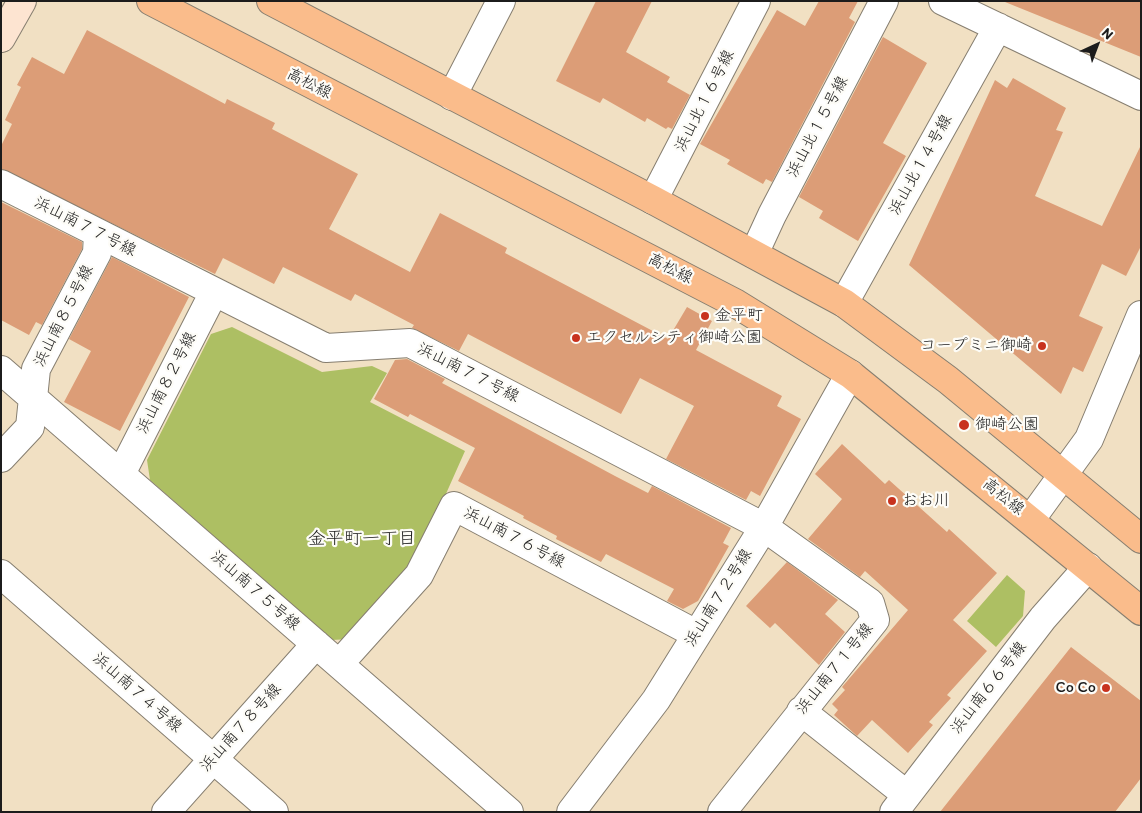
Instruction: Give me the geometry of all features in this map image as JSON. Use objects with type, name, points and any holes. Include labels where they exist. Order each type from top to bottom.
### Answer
[{"type":"main road","name":"高松線","points":[[151,1],[734,303],[850,374],[1031,519],[1141,611]]},
{"type":"main road","points":[[271,1],[653,200],[844,303],[948,380],[1141,539]]},
{"type":"street","points":[[1,38],[22,1]]},
{"type":"street","points":[[452,96],[501,1]]},
{"type":"street","name":"浜山北１６号線","points":[[653,200],[756,1]]},
{"type":"street","name":"浜山北１５号線","points":[[754,254],[772,215],[884,1]]},
{"type":"street","points":[[943,1],[1141,96]]},
{"type":"street","name":"浜山北１４号線","points":[[844,303],[998,27]]},
{"type":"street","name":"浜山南７７号線","points":[[1,184],[326,348],[410,343],[764,527]]},
{"type":"street","name":"浜山南８５号線","points":[[1,458],[30,427],[36,368],[97,252],[98,234]]},
{"type":"street","name":"浜山南８２号線","points":[[121,474],[214,292]]},
{"type":"street","points":[[1031,519],[1089,439],[1141,315]]},
{"type":"street","name":"浜山南７５号線","points":[[1,370],[509,812]]},
{"type":"street","name":"浜山南７２号線","points":[[571,812],[656,700],[764,527],[850,374]]},
{"type":"street","name":"浜山南７６号線","points":[[339,664],[419,575],[454,506],[696,634]]},
{"type":"street","name":"浜山南７１号線","points":[[722,812],[875,620],[870,603],[764,527]]},
{"type":"street","name":"浜山南６６号線","points":[[900,804],[1044,618],[1088,567]]},
{"type":"street","name":"浜山南７４号線","points":[[1,574],[274,812]]},
{"type":"street","name":"浜山南７８号線","points":[[166,812],[316,644]]},
{"type":"street","points":[[801,711],[900,804]]},
{"type":"green space","points":[[232,327],[322,372],[372,366],[387,373],[370,402],[465,451],[413,568],[350,639],[332,640],[150,480],[147,460],[211,334]]},
{"type":"green space","points":[[1007,575],[1025,591],[1023,616],[996,647],[967,621]]},
{"type":"building","points":[[596,1],[652,1],[626,52],[670,77],[667,82],[690,95],[672,129],[668,127],[666,129],[647,118],[645,122],[603,98],[600,103],[556,81]]},
{"type":"building","points":[[819,1],[858,1],[849,18],[855,22],[772,182],[766,179],[763,184],[727,164],[730,160],[700,144],[777,10],[805,26]]},
{"type":"building","points":[[1141,1],[1141,57],[1005,2]]},
{"type":"building","points":[[87,30],[225,104],[227,99],[275,123],[272,129],[358,174],[329,229],[410,272],[440,213],[507,248],[505,253],[668,339],[687,307],[712,321],[696,350],[782,396],[777,406],[801,419],[760,496],[751,491],[746,500],[666,459],[694,406],[640,378],[621,414],[468,334],[459,351],[412,328],[414,325],[355,294],[351,301],[283,267],[274,284],[223,258],[215,274],[1,169],[1,146],[12,124],[5,120],[21,87],[17,85],[32,57],[64,74]]},
{"type":"building","points":[[883,37],[927,63],[883,143],[906,156],[858,241],[819,218],[823,211],[799,197]]},
{"type":"building","points":[[1013,78],[1066,108],[1056,130],[1063,132],[1035,196],[1102,226],[1141,145],[1141,246],[1126,276],[1102,264],[1079,316],[1103,327],[1083,372],[1073,367],[1061,394],[909,265],[995,80],[1007,88]]},
{"type":"building","points":[[1,202],[82,242],[82,249],[42,325],[36,322],[29,335],[1,320]]},
{"type":"building","points":[[112,257],[189,297],[120,431],[64,402],[91,351],[69,339]]},
{"type":"building","points":[[407,359],[445,379],[442,383],[615,476],[648,493],[652,486],[731,528],[723,543],[729,546],[698,601],[683,609],[667,601],[674,589],[606,554],[601,562],[556,539],[557,536],[523,518],[524,516],[458,481],[475,448],[410,414],[408,417],[374,399],[395,360]]},
{"type":"building","points":[[842,444],[885,484],[889,480],[947,532],[949,529],[997,573],[953,620],[987,651],[947,695],[951,698],[929,722],[933,725],[908,753],[872,720],[857,736],[834,715],[838,710],[832,704],[845,690],[842,687],[908,610],[865,571],[860,577],[808,539],[842,499],[815,474]]},
{"type":"building","points":[[787,562],[838,600],[825,614],[845,632],[819,665],[775,623],[770,628],[746,606]]},
{"type":"building","points":[[1071,647],[1141,701],[1141,778],[1115,812],[940,812]]},
{"type":"place","name":"金平町","points":[[705,316]]},
{"type":"place","name":"エクセルシティ御崎公園","points":[[576,338]]},
{"type":"place","name":"コープミニ御崎","points":[[1042,346]]},
{"type":"place","name":"御崎公園","points":[[964,425]]},
{"type":"place","name":"おお川","points":[[892,501]]},
{"type":"place","name":"Co Co","points":[[1106,688]]},
{"type":"district","name":"金平町一丁目","points":[[362,539]]}]
